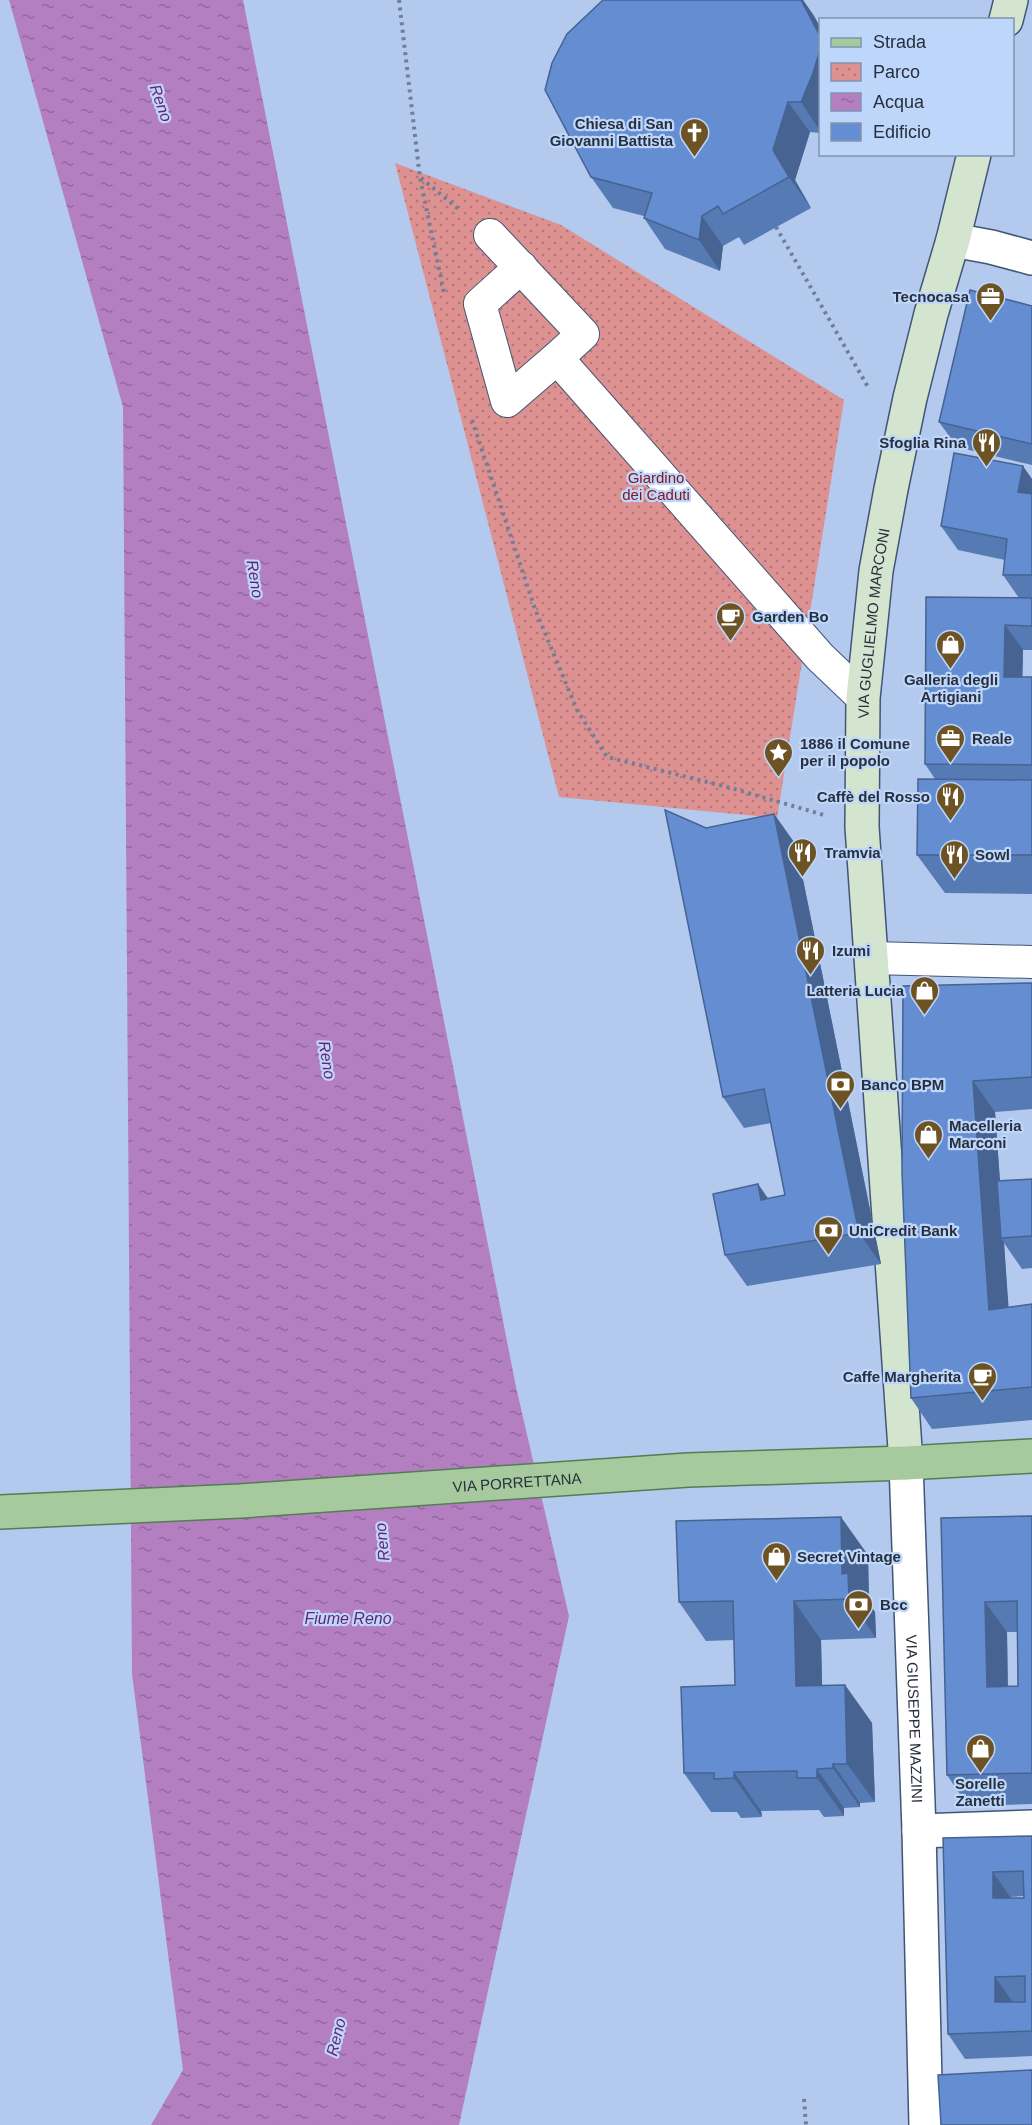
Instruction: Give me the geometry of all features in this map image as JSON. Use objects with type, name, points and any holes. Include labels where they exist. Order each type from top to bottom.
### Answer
[{"type":"main road","points":[[1006,18],[1011,0]]},
{"type":"main road","name":"VIA GUGLIELMO MARCONI","points":[[906,1463],[862,827],[863,698],[876,571],[891,489],[928,324],[953,240],[974,156]]},
{"type":"main road","name":"VIA PORRETTANA","points":[[0,1512],[240,1501],[688,1470],[906,1463],[1032,1456]]},
{"type":"street","points":[[490,235],[521,267],[584,334],[507,401],[480,304],[521,267]]},
{"type":"street","points":[[953,240],[1032,258]]},
{"type":"street","points":[[557,358],[820,657],[863,698]]},
{"type":"street","points":[[871,958],[1032,962]]},
{"type":"street","name":"VIA GIUSEPPE MAZZINI","points":[[906,1463],[919,1832],[938,2079],[926,2125]]},
{"type":"street","points":[[919,1832],[1032,1827]]},
{"type":"path","points":[[399,0],[420,178],[446,305]]},
{"type":"path","points":[[420,178],[490,235]]},
{"type":"path","points":[[776,227],[868,387]]},
{"type":"path","points":[[472,419],[535,609],[577,710],[607,758],[731,788],[862,827]]},
{"type":"path","points":[[804,2099],[806,2125]]},
{"type":"green space","name":"Giardino dei Caduti","points":[[395,163],[561,225],[844,400],[777,818],[559,797]]},
{"type":"water","name":"Fiume Reno","points":[[9,0],[243,0],[516,1387],[569,1616],[459,2125],[151,2125],[183,2070],[132,1674],[123,407]]},
{"type":"building","name":"Chiesa di San Giovanni Battista","points":[[603,0],[801,0],[819,34],[819,53],[801,102],[788,102],[773,150],[789,177],[723,214],[718,206],[702,216],[699,240],[644,218],[652,193],[591,177],[545,90],[552,63],[567,34]]},
{"type":"building","points":[[970,290],[1032,306],[1032,444],[939,422]]},
{"type":"building","points":[[954,453],[1023,466],[1018,492],[1032,494],[1032,575],[1003,575],[1007,539],[941,526]]},
{"type":"building","points":[[926,597],[1032,598],[1032,626],[1005,625],[1004,677],[1032,677],[1032,765],[925,764]]},
{"type":"building","points":[[918,779],[1032,780],[1032,855],[917,855]]},
{"type":"building","points":[[665,810],[706,828],[774,814],[859,1233],[725,1255],[713,1194],[758,1184],[761,1200],[785,1195],[764,1089],[723,1097]]},
{"type":"building","points":[[1032,983],[1032,1077],[973,1081],[989,1310],[1032,1304],[1032,1387],[911,1398],[902,1172],[903,986]]},
{"type":"building","points":[[1032,1179],[1032,1236],[1001,1238],[997,1181]]},
{"type":"building","points":[[1032,1516],[1032,1773],[947,1775],[941,1518]],"holes":[[[1017,1601],[1018,1686],[987,1687],[985,1602]]]},
{"type":"building","points":[[841,1517],[842,1574],[848,1573],[849,1599],[794,1601],[796,1686],[845,1685],[847,1764],[833,1764],[833,1768],[817,1769],[817,1778],[797,1778],[797,1771],[734,1772],[734,1778],[714,1779],[714,1773],[684,1773],[681,1687],[735,1685],[733,1601],[679,1602],[676,1521]]},
{"type":"building","points":[[1032,1836],[1032,2031],[948,2034],[943,1838]],"holes":[[[1023,1871],[1024,1898],[993,1898],[993,1872]],[[1025,1976],[1025,2002],[995,2002],[995,1977]]]},
{"type":"building","points":[[1032,2070],[1032,2125],[941,2125],[938,2075]]},
{"type":"place","name":"Chiesa di San Giovanni Battista","points":[[694,158]]},
{"type":"place","name":"Tecnocasa","points":[[990,322]]},
{"type":"place","name":"Sfoglia Rina","points":[[987,468]]},
{"type":"place","name":"Garden Bo","points":[[731,642]]},
{"type":"place","name":"Galleria degli Artigiani","points":[[951,670]]},
{"type":"place","name":"Reale","points":[[951,764]]},
{"type":"place","name":"1886 il Comune per il popolo","points":[[779,778]]},
{"type":"place","name":"Caffè del Rosso","points":[[951,822]]},
{"type":"place","name":"Tramvia","points":[[803,878]]},
{"type":"place","name":"Sowl","points":[[954,880]]},
{"type":"place","name":"Izumi","points":[[811,976]]},
{"type":"place","name":"Latteria Lucia","points":[[925,1016]]},
{"type":"place","name":"Banco BPM","points":[[840,1110]]},
{"type":"place","name":"Macelleria Marconi","points":[[928,1160]]},
{"type":"place","name":"UniCredit Bank","points":[[828,1256]]},
{"type":"place","name":"Caffe Margherita","points":[[982,1402]]},
{"type":"place","name":"Secret Vintage","points":[[776,1582]]},
{"type":"place","name":"Bcc","points":[[859,1630]]},
{"type":"place","name":"Sorelle Zanetti","points":[[980,1774]]},
{"type":"water label","name":"Reno","points":[[161,103]]},
{"type":"water label","name":"Reno","points":[[255,579]]},
{"type":"water label","name":"Reno","points":[[327,1060]]},
{"type":"water label","name":"Reno","points":[[382,1542]]},
{"type":"water label","name":"Reno","points":[[336,2037]]}]
